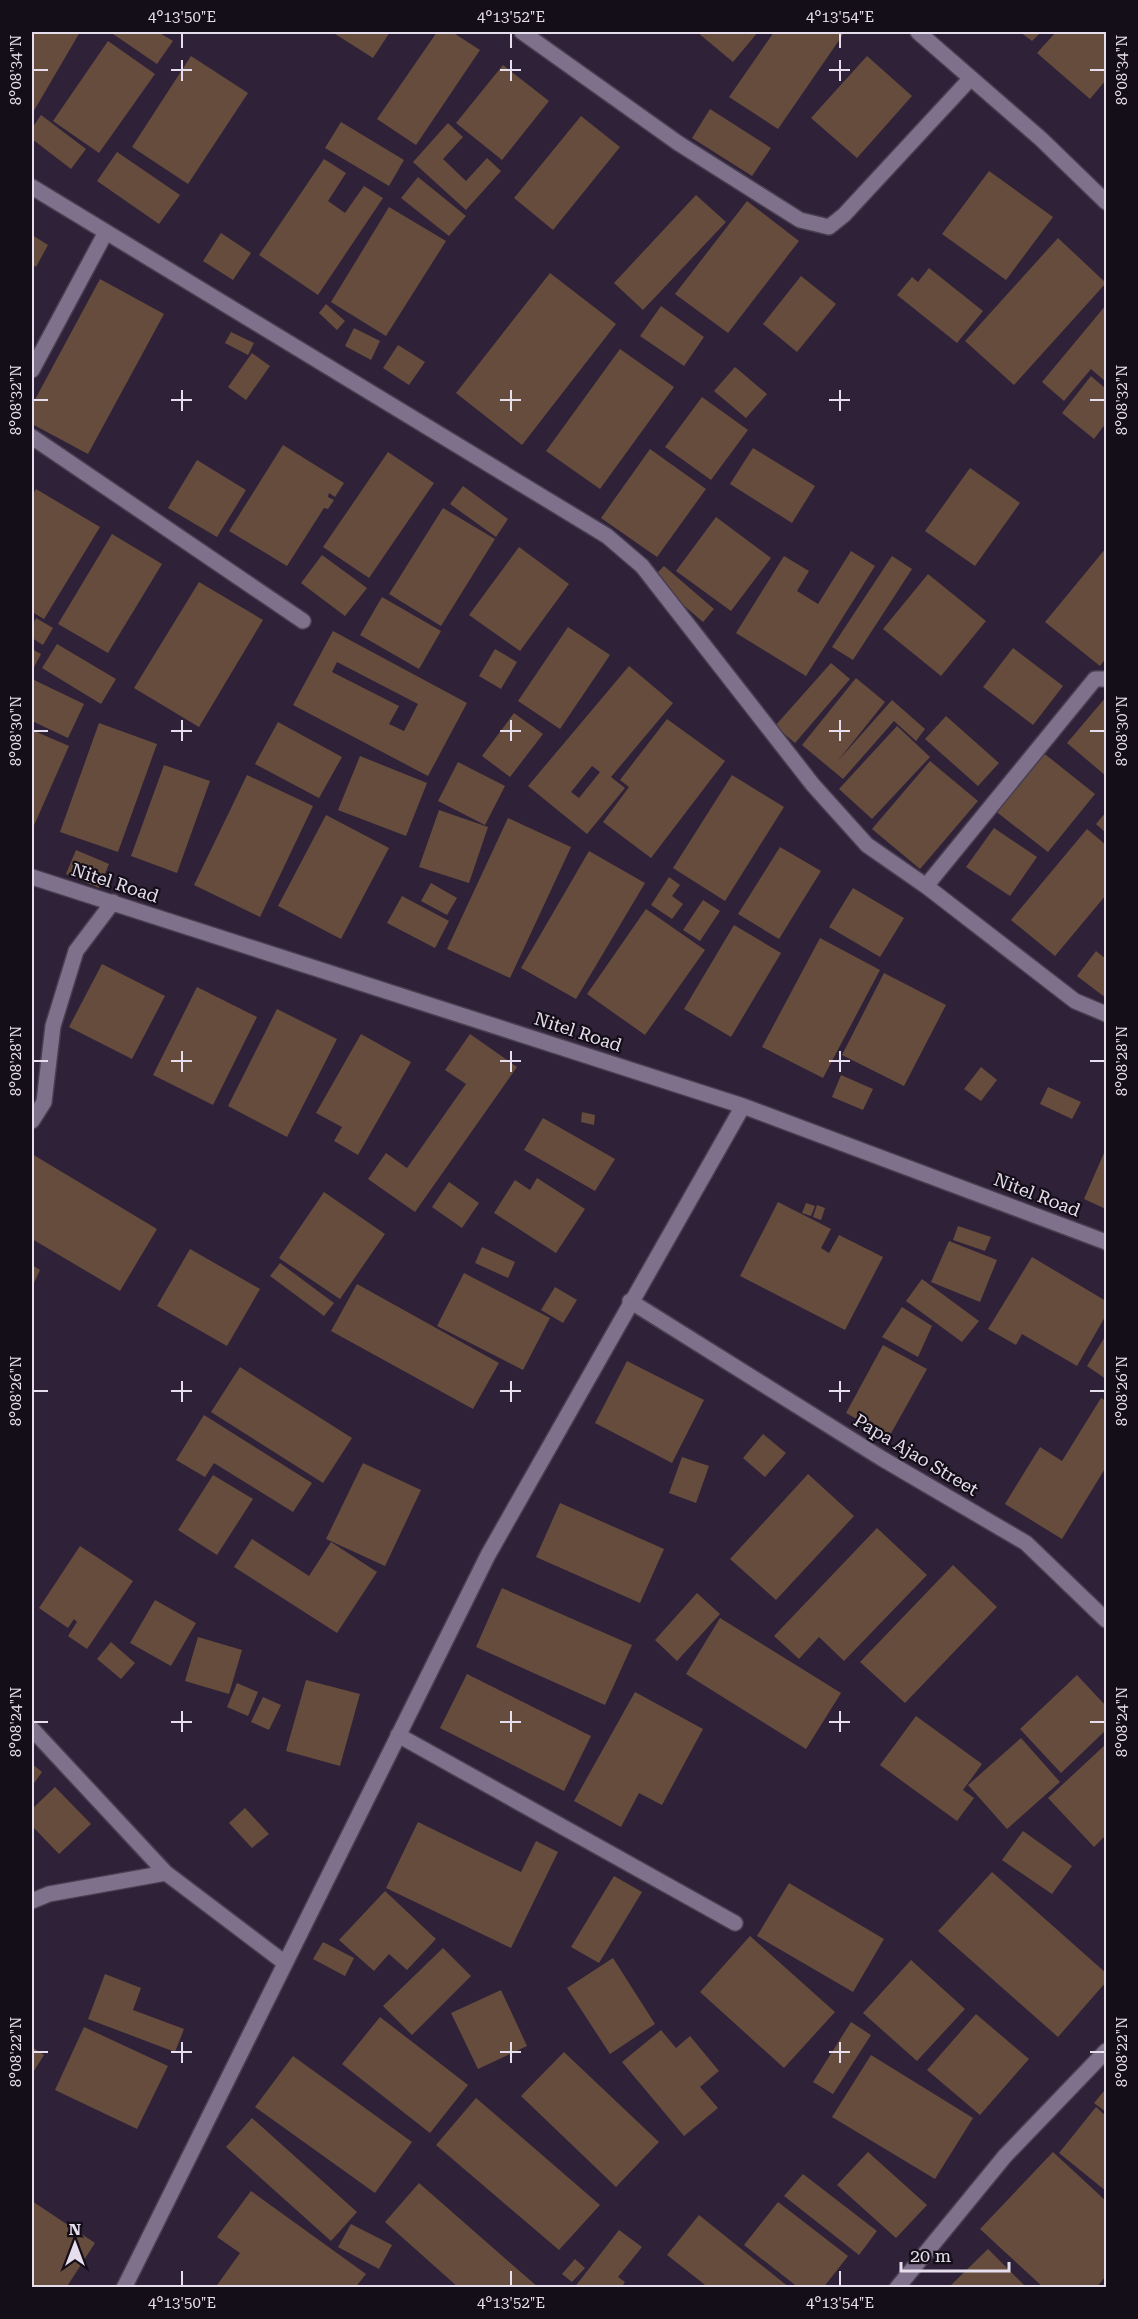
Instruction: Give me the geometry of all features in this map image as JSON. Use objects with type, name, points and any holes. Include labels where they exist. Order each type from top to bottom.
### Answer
[{"type":"street","points":[[522,32],[688,148],[800,220],[830,227],[844,215],[971,78]]},
{"type":"street","points":[[918,32],[1041,139],[1107,202]]},
{"type":"street","points":[[32,187],[607,536],[642,566],[813,785],[867,845],[926,886],[1075,1000],[1107,1014]]},
{"type":"street","points":[[32,370],[106,232]]},
{"type":"street","points":[[32,437],[303,621]]},
{"type":"street","points":[[926,886],[1095,679],[1107,679]]},
{"type":"street","name":"Nitel Road","points":[[32,877],[743,1106],[1107,1242]]},
{"type":"street","points":[[32,1121],[44,1102],[53,1026],[76,951],[112,902]]},
{"type":"street","points":[[124,2288],[488,1555],[630,1301],[743,1106]]},
{"type":"street","name":"Papa Ajao Street","points":[[630,1301],[881,1458],[1026,1543],[1107,1620]]},
{"type":"street","points":[[32,1729],[166,1873],[285,1963]]},
{"type":"street","points":[[398,1735],[735,1923]]},
{"type":"street","points":[[32,1901],[49,1894],[166,1873]]},
{"type":"street","points":[[897,2288],[1005,2156],[1107,2051]]},
{"type":"building","points":[[32,32],[80,32],[32,114]]},
{"type":"building","points":[[114,32],[158,32],[173,41],[157,64],[113,34]]},
{"type":"building","points":[[332,32],[390,32],[373,58]]},
{"type":"building","points":[[437,32],[452,32],[480,50],[416,145],[377,119]]},
{"type":"building","points":[[697,32],[758,32],[733,62]]},
{"type":"building","points":[[774,32],[844,33],[778,129],[729,97]]},
{"type":"building","points":[[1020,32],[1041,32],[1032,41]]},
{"type":"building","points":[[1056,32],[1106,32],[1106,80],[1090,99],[1037,53]]},
{"type":"building","points":[[108,41],[155,74],[99,153],[53,121]]},
{"type":"building","points":[[191,56],[248,93],[188,184],[132,147]]},
{"type":"building","points":[[867,56],[912,96],[857,158],[811,118]]},
{"type":"building","points":[[503,65],[549,101],[502,160],[456,123]]},
{"type":"building","points":[[710,109],[771,148],[752,176],[692,138]]},
{"type":"building","points":[[41,115],[86,149],[71,169],[32,139],[32,128]]},
{"type":"building","points":[[581,116],[620,147],[553,230],[514,198]]},
{"type":"building","points":[[341,122],[404,160],[389,186],[325,148]]},
{"type":"building","points":[[448,123],[463,137],[443,159],[466,181],[487,158],[501,171],[466,210],[413,162]]},
{"type":"building","points":[[117,152],[180,195],[159,224],[97,181]]},
{"type":"building","points":[[324,159],[346,173],[328,201],[345,213],[364,186],[383,198],[318,295],[259,255]]},
{"type":"building","points":[[989,171],[1053,217],[1006,280],[942,234]]},
{"type":"building","points":[[418,177],[466,216],[449,236],[401,198]]},
{"type":"building","points":[[696,195],[726,222],[643,310],[614,283]]},
{"type":"building","points":[[747,201],[799,241],[728,333],[675,294]]},
{"type":"building","points":[[389,207],[446,241],[386,336],[331,302]]},
{"type":"building","points":[[221,233],[251,253],[233,280],[203,261]]},
{"type":"building","points":[[32,235],[48,245],[36,267],[32,264]]},
{"type":"building","points":[[1058,238],[1106,283],[1014,385],[965,341]]},
{"type":"building","points":[[929,268],[983,311],[957,343],[897,295],[912,277],[918,282]]},
{"type":"building","points":[[550,273],[616,324],[522,445],[456,393]]},
{"type":"building","points":[[801,276],[836,304],[797,352],[763,324]]},
{"type":"building","points":[[100,279],[164,314],[88,454],[32,424],[32,405]]},
{"type":"building","points":[[326,304],[345,321],[337,330],[319,313]]},
{"type":"building","points":[[1106,305],[1106,382],[1091,369],[1064,401],[1042,382]]},
{"type":"building","points":[[661,306],[704,337],[684,366],[640,336]]},
{"type":"building","points":[[354,328],[380,341],[371,360],[345,346]]},
{"type":"building","points":[[231,332],[254,343],[248,355],[225,343]]},
{"type":"building","points":[[398,345],[425,362],[409,385],[383,368]]},
{"type":"building","points":[[620,349],[674,387],[600,489],[546,451]]},
{"type":"building","points":[[252,353],[270,366],[246,400],[228,387]]},
{"type":"building","points":[[735,367],[767,394],[746,418],[714,391]]},
{"type":"building","points":[[1091,376],[1106,389],[1106,423],[1094,439],[1062,413]]},
{"type":"building","points":[[702,397],[748,430],[711,480],[665,447]]},
{"type":"building","points":[[283,445],[344,483],[335,497],[329,493],[328,497],[334,500],[328,509],[324,508],[287,566],[229,531]]},
{"type":"building","points":[[753,448],[815,486],[792,523],[730,484]]},
{"type":"building","points":[[650,449],[706,489],[657,557],[601,518]]},
{"type":"building","points":[[388,452],[434,483],[369,578],[323,547]]},
{"type":"building","points":[[197,460],[246,490],[217,537],[168,508]]},
{"type":"building","points":[[970,468],[1020,503],[975,566],[925,531]]},
{"type":"building","points":[[463,486],[508,519],[496,537],[450,504]]},
{"type":"building","points":[[36,489],[100,527],[44,619],[32,612],[32,496]]},
{"type":"building","points":[[443,508],[495,539],[441,626],[389,594]]},
{"type":"building","points":[[716,517],[771,558],[731,611],[676,571]]},
{"type":"building","points":[[112,534],[162,564],[108,653],[58,624]]},
{"type":"building","points":[[519,547],[569,584],[520,651],[469,615]]},
{"type":"building","points":[[1106,548],[1106,658],[1100,666],[1045,622]]},
{"type":"building","points":[[851,551],[875,566],[806,676],[736,633],[784,556],[809,571],[797,591],[818,604]]},
{"type":"building","points":[[322,555],[367,588],[345,616],[301,583]]},
{"type":"building","points":[[892,556],[912,569],[853,660],[832,647]]},
{"type":"building","points":[[664,566],[714,609],[703,622],[652,578]]},
{"type":"building","points":[[928,574],[986,621],[941,676],[883,629]]},
{"type":"building","points":[[199,582],[263,620],[199,727],[134,688]]},
{"type":"building","points":[[382,597],[441,631],[419,669],[360,635]]},
{"type":"building","points":[[36,618],[53,628],[43,645],[32,638],[32,626]]},
{"type":"building","points":[[568,627],[610,655],[560,729],[518,701]]},
{"type":"building","points":[[333,631],[467,703],[428,776],[293,705]],"holes":[[[337,662],[418,704],[404,731],[389,724],[399,706],[332,672]]]},
{"type":"building","points":[[57,644],[116,679],[101,704],[42,668]]},
{"type":"building","points":[[1013,648],[1063,686],[1033,725],[983,687]]},
{"type":"building","points":[[32,649],[41,654],[32,671]]},
{"type":"building","points":[[495,649],[517,662],[501,689],[479,676]]},
{"type":"building","points":[[831,663],[850,679],[795,743],[775,726]]},
{"type":"building","points":[[629,666],[673,703],[611,777],[625,788],[587,834],[528,786]],"holes":[[[592,766],[600,772],[579,798],[571,792]]]},
{"type":"building","points":[[856,678],[885,702],[837,762],[892,700],[925,729],[916,741],[894,721],[843,779],[802,745]]},
{"type":"building","points":[[32,679],[84,704],[68,738],[32,721]]},
{"type":"building","points":[[1106,697],[1106,776],[1067,743]]},
{"type":"building","points":[[514,713],[543,734],[510,777],[482,756]]},
{"type":"building","points":[[946,716],[999,763],[978,786],[925,739]]},
{"type":"building","points":[[667,719],[725,761],[651,858],[603,822],[629,787],[620,780]]},
{"type":"building","points":[[278,722],[342,757],[319,798],[255,764]]},
{"type":"building","points":[[99,723],[157,744],[118,852],[60,832]]},
{"type":"building","points":[[897,726],[930,757],[872,819],[839,789]]},
{"type":"building","points":[[32,730],[69,746],[32,830]]},
{"type":"building","points":[[1041,751],[1095,794],[1048,852],[994,810]]},
{"type":"building","points":[[360,756],[427,783],[406,836],[338,810]]},
{"type":"building","points":[[930,761],[978,801],[920,869],[872,829]]},
{"type":"building","points":[[458,762],[505,786],[485,825],[438,801]]},
{"type":"building","points":[[164,765],[210,781],[177,873],[131,856]]},
{"type":"building","points":[[247,775],[313,806],[260,917],[194,885]]},
{"type":"building","points":[[732,775],[784,807],[725,901],[673,868]]},
{"type":"building","points":[[439,810],[488,827],[469,883],[419,867]]},
{"type":"building","points":[[1106,812],[1106,833],[1096,824]]},
{"type":"building","points":[[326,815],[389,848],[341,939],[278,906]]},
{"type":"building","points":[[508,818],[571,847],[510,978],[447,949]]},
{"type":"building","points":[[994,828],[1037,857],[1010,896],[966,867]]},
{"type":"building","points":[[1087,829],[1106,845],[1106,895],[1055,956],[1011,920]]},
{"type":"building","points":[[780,847],[821,871],[779,939],[738,914]]},
{"type":"building","points":[[76,850],[109,864],[99,888],[66,874]]},
{"type":"building","points":[[589,851],[645,883],[576,999],[521,968]]},
{"type":"building","points":[[669,877],[680,885],[672,896],[683,904],[672,919],[651,905]]},
{"type":"building","points":[[431,883],[457,898],[447,915],[421,901]]},
{"type":"building","points":[[853,888],[904,918],[880,957],[829,927]]},
{"type":"building","points":[[402,896],[449,921],[435,948],[387,923]]},
{"type":"building","points":[[703,900],[720,911],[700,941],[683,930]]},
{"type":"building","points":[[646,909],[705,950],[645,1035],[587,994]]},
{"type":"building","points":[[734,925],[781,953],[731,1037],[684,1009]]},
{"type":"building","points":[[820,938],[880,970],[823,1078],[762,1047]]},
{"type":"building","points":[[1096,951],[1106,959],[1106,998],[1077,976]]},
{"type":"building","points":[[102,964],[165,996],[132,1059],[69,1027]]},
{"type":"building","points":[[884,973],[946,1005],[904,1086],[842,1055]]},
{"type":"building","points":[[197,987],[257,1017],[213,1105],[153,1075]]},
{"type":"building","points":[[277,1009],[337,1039],[287,1137],[228,1106]]},
{"type":"building","points":[[361,1034],[411,1062],[358,1155],[334,1141],[342,1127],[316,1113]]},
{"type":"building","points":[[470,1034],[517,1067],[415,1212],[368,1179],[386,1153],[407,1168],[466,1084],[445,1070]]},
{"type":"building","points":[[981,1067],[997,1080],[981,1101],[964,1089]]},
{"type":"building","points":[[841,1075],[873,1089],[863,1110],[832,1097]]},
{"type":"building","points":[[1048,1087],[1081,1102],[1072,1119],[1040,1104]]},
{"type":"building","points":[[582,1112],[595,1115],[594,1125],[581,1122]]},
{"type":"building","points":[[543,1118],[615,1159],[595,1191],[524,1150]]},
{"type":"building","points":[[1104,1153],[1106,1154],[1106,1209],[1084,1199]]},
{"type":"building","points":[[32,1154],[157,1229],[120,1291],[32,1239]]},
{"type":"building","points":[[537,1178],[585,1209],[556,1253],[494,1213],[515,1180],[530,1190]]},
{"type":"building","points":[[449,1182],[479,1203],[462,1228],[432,1207]]},
{"type":"building","points":[[324,1192],[385,1234],[340,1299],[279,1258]]},
{"type":"building","points":[[778,1202],[831,1229],[821,1248],[829,1253],[839,1235],[883,1257],[845,1330],[740,1276]]},
{"type":"building","points":[[806,1203],[815,1206],[811,1216],[802,1213]]},
{"type":"building","points":[[817,1205],[825,1208],[821,1220],[813,1217]]},
{"type":"building","points":[[958,1226],[991,1237],[985,1251],[953,1240]]},
{"type":"building","points":[[949,1241],[997,1260],[980,1302],[931,1282]]},
{"type":"building","points":[[482,1247],[515,1262],[508,1278],[475,1263]]},
{"type":"building","points":[[190,1249],[260,1289],[227,1346],[157,1306]]},
{"type":"building","points":[[1032,1257],[1106,1301],[1106,1315],[1077,1366],[1022,1334],[1016,1345],[988,1329]]},
{"type":"building","points":[[280,1263],[334,1303],[324,1316],[270,1276]]},
{"type":"building","points":[[32,1265],[40,1270],[32,1287]]},
{"type":"building","points":[[464,1273],[550,1318],[523,1370],[437,1326]]},
{"type":"building","points":[[922,1279],[979,1321],[962,1342],[906,1301]]},
{"type":"building","points":[[357,1284],[499,1363],[473,1409],[331,1331]]},
{"type":"building","points":[[555,1287],[577,1300],[563,1323],[541,1310]]},
{"type":"building","points":[[902,1307],[932,1326],[918,1357],[882,1337]]},
{"type":"building","points":[[1106,1335],[1106,1379],[1087,1366]]},
{"type":"building","points":[[883,1345],[927,1369],[889,1437],[846,1413]]},
{"type":"building","points":[[627,1361],[704,1400],[672,1463],[595,1423]]},
{"type":"building","points":[[240,1367],[352,1438],[323,1483],[211,1412]]},
{"type":"building","points":[[1101,1398],[1106,1401],[1106,1467],[1062,1539],[1005,1504],[1040,1447],[1062,1461]]},
{"type":"building","points":[[204,1415],[312,1483],[293,1512],[214,1463],[205,1477],[176,1460]]},
{"type":"building","points":[[763,1434],[786,1453],[765,1477],[743,1458]]},
{"type":"building","points":[[682,1457],[709,1466],[696,1503],[669,1493]]},
{"type":"building","points":[[363,1463],[421,1490],[385,1566],[326,1539]]},
{"type":"building","points":[[808,1474],[854,1516],[776,1600],[730,1559]]},
{"type":"building","points":[[213,1475],[253,1499],[217,1555],[178,1530]]},
{"type":"building","points":[[560,1503],[664,1549],[640,1603],[536,1557]]},
{"type":"building","points":[[877,1528],[927,1575],[844,1661],[819,1637],[799,1659],[774,1636]]},
{"type":"building","points":[[252,1539],[309,1576],[331,1542],[377,1572],[337,1633],[234,1567]]},
{"type":"building","points":[[80,1546],[133,1581],[87,1649],[68,1636],[77,1622],[74,1619],[68,1628],[39,1608]]},
{"type":"building","points":[[953,1565],[997,1607],[905,1703],[860,1662]]},
{"type":"building","points":[[502,1588],[632,1645],[605,1705],[476,1647]]},
{"type":"building","points":[[697,1593],[720,1614],[677,1661],[655,1640]]},
{"type":"building","points":[[155,1600],[196,1623],[171,1666],[130,1643]]},
{"type":"building","points":[[720,1618],[841,1693],[806,1749],[686,1674]]},
{"type":"building","points":[[198,1637],[242,1650],[229,1694],[185,1681]]},
{"type":"building","points":[[111,1642],[135,1663],[121,1679],[97,1659]]},
{"type":"building","points":[[467,1674],[591,1736],[564,1791],[440,1728]]},
{"type":"building","points":[[1077,1675],[1106,1706],[1106,1730],[1061,1773],[1020,1729]]},
{"type":"building","points":[[306,1680],[360,1694],[340,1766],[286,1751]]},
{"type":"building","points":[[237,1683],[258,1692],[248,1716],[227,1707]]},
{"type":"building","points":[[635,1692],[703,1729],[662,1805],[639,1793],[621,1827],[574,1801]]},
{"type":"building","points":[[263,1697],[281,1705],[269,1730],[251,1722]]},
{"type":"building","points":[[916,1716],[982,1764],[963,1790],[974,1798],[957,1821],[880,1765]]},
{"type":"building","points":[[1021,1738],[1060,1782],[1007,1829],[968,1785]]},
{"type":"building","points":[[1106,1744],[1106,1835],[1094,1847],[1048,1798]]},
{"type":"building","points":[[32,1764],[42,1772],[32,1786]]},
{"type":"building","points":[[55,1787],[91,1824],[59,1854],[32,1826],[32,1809]]},
{"type":"building","points":[[245,1808],[269,1834],[252,1848],[229,1823]]},
{"type":"building","points":[[418,1822],[521,1872],[536,1841],[558,1852],[511,1948],[386,1888]]},
{"type":"building","points":[[1023,1831],[1072,1866],[1052,1894],[1002,1860]]},
{"type":"building","points":[[992,1872],[1106,1973],[1106,1982],[1058,2037],[938,1931]]},
{"type":"building","points":[[614,1876],[642,1892],[599,1963],[571,1947]]},
{"type":"building","points":[[789,1883],[884,1939],[853,1992],[757,1936]]},
{"type":"building","points":[[385,1891],[436,1939],[407,1970],[389,1954],[374,1971],[339,1940]]},
{"type":"building","points":[[750,1936],[835,2012],[784,2068],[700,1992]]},
{"type":"building","points":[[323,1942],[354,1958],[345,1976],[313,1959]]},
{"type":"building","points":[[443,1948],[471,1976],[412,2035],[383,2006]]},
{"type":"building","points":[[613,1958],[655,2024],[610,2054],[567,1988]]},
{"type":"building","points":[[911,1960],[965,2009],[917,2061],[863,2013]]},
{"type":"building","points":[[105,1974],[141,1988],[133,2010],[184,2029],[175,2052],[88,2019]]},
{"type":"building","points":[[501,1990],[527,2046],[478,2069],[451,2013]]},
{"type":"building","points":[[976,2014],[1029,2059],[980,2115],[927,2070]]},
{"type":"building","points":[[380,2017],[468,2085],[430,2133],[342,2064]]},
{"type":"building","points":[[851,2022],[871,2035],[833,2094],[813,2082]]},
{"type":"building","points":[[84,2027],[168,2066],[137,2129],[55,2090]]},
{"type":"building","points":[[661,2030],[676,2048],[690,2036],[719,2071],[700,2087],[718,2108],[684,2136],[622,2062]]},
{"type":"building","points":[[32,2047],[44,2055],[32,2074]]},
{"type":"building","points":[[564,2052],[659,2142],[616,2187],[521,2096]]},
{"type":"building","points":[[871,2055],[973,2118],[935,2179],[832,2117]]},
{"type":"building","points":[[293,2056],[412,2142],[375,2193],[255,2107]]},
{"type":"building","points":[[1104,2091],[1106,2093],[1106,2112],[1094,2103]]},
{"type":"building","points":[[476,2098],[600,2205],[559,2250],[436,2145]]},
{"type":"building","points":[[1096,2107],[1106,2116],[1106,2191],[1059,2153]]},
{"type":"building","points":[[252,2118],[357,2212],[331,2241],[226,2147]]},
{"type":"building","points":[[868,2152],[927,2205],[896,2238],[837,2185]]},
{"type":"building","points":[[1053,2152],[1106,2201],[1106,2276],[1096,2288],[1044,2288],[980,2229]]},
{"type":"building","points":[[803,2174],[877,2231],[859,2255],[784,2196]]},
{"type":"building","points":[[419,2183],[539,2288],[459,2288],[385,2222]]},
{"type":"building","points":[[251,2191],[366,2274],[355,2288],[215,2288],[240,2253],[217,2237]]},
{"type":"building","points":[[32,2201],[95,2243],[66,2288],[32,2288]]},
{"type":"building","points":[[778,2202],[848,2256],[823,2288],[799,2288],[744,2245]]},
{"type":"building","points":[[699,2215],[790,2288],[709,2288],[667,2255]]},
{"type":"building","points":[[351,2224],[392,2245],[379,2269],[338,2247]]},
{"type":"building","points":[[619,2230],[642,2247],[618,2277],[625,2282],[621,2288],[574,2288]]},
{"type":"building","points":[[988,2249],[1027,2288],[948,2288]]},
{"type":"building","points":[[575,2259],[585,2268],[572,2282],[562,2274]]}]
